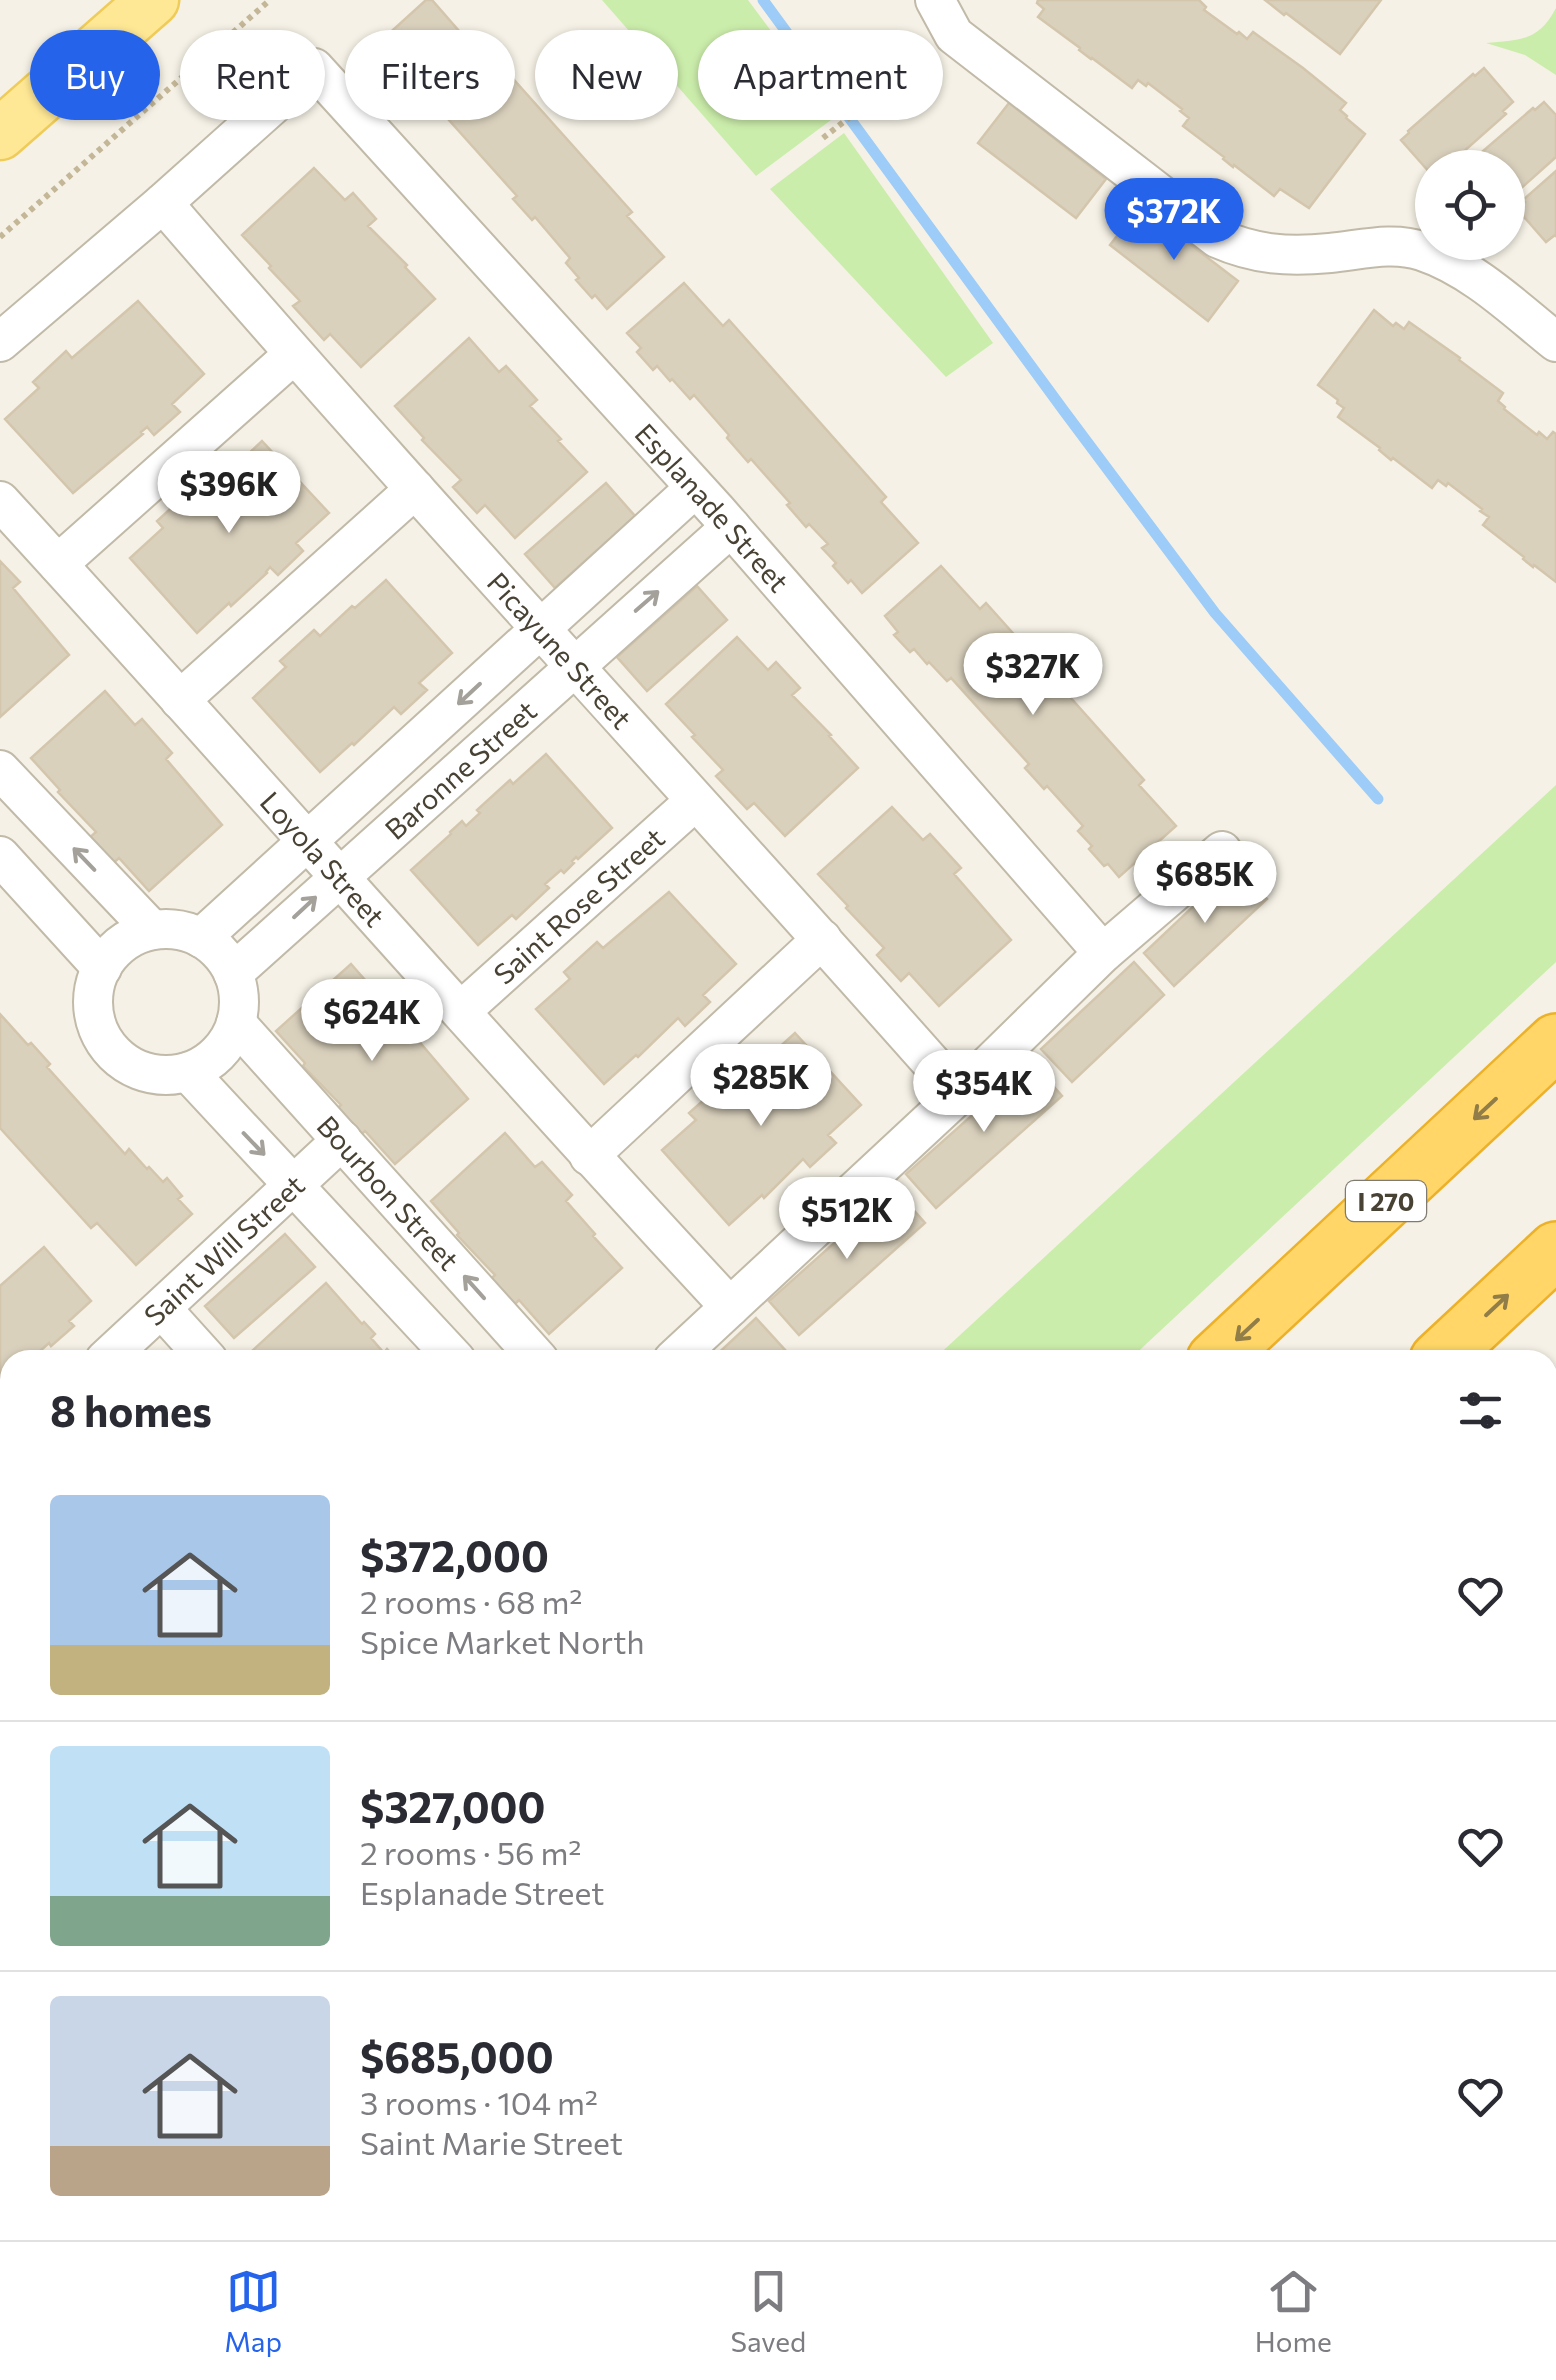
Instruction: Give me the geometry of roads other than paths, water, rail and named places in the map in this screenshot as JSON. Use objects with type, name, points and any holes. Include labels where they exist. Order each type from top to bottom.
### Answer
[{"type":"highway","name":"I 270","points":[[1226,1350],[1556,1042]]},
{"type":"highway","points":[[1449,1350],[1556,1250]]},
{"type":"main road","points":[[0,134],[153,0]]},
{"type":"street","points":[[935,0],[954,35],[1217,238],[1244,250],[1272,254],[1329,253],[1376,246],[1420,250],[1468,272],[1556,342]]},
{"type":"street","name":"Esplanade Street","points":[[163,203],[314,68],[732,527],[1103,953]]},
{"type":"street","points":[[0,342],[163,203]]},
{"type":"street","name":"Picayune Street","points":[[163,203],[959,1094]]},
{"type":"street","points":[[58,564],[294,354]]},
{"type":"street","name":"Baronne Street","points":[[201,938],[695,488]]},
{"type":"street","points":[[180,700],[415,489]]},
{"type":"street","name":"Loyola Street","points":[[0,501],[589,1156],[730,1307]]},
{"type":"street","name":"Baronne Street","points":[[233,973],[732,527]]},
{"type":"street","points":[[0,770],[152,930]]},
{"type":"street","name":"Saint Rose Street","points":[[461,1011],[695,801]]},
{"type":"street","points":[[0,839],[35,808]]},
{"type":"street","points":[[684,1350],[959,1094],[1103,953],[1222,851]]},
{"type":"street","points":[[0,856],[102,968]]},
{"type":"street","points":[[152,930],[177,930],[201,938],[221,954],[233,973],[239,998],[236,1023],[211,1060],[188,1072],[163,1075],[138,1070],[116,1056],[97,1030],[92,1004],[96,979],[108,956],[127,940],[152,930]]},
{"type":"street","points":[[589,1156],[822,939]]},
{"type":"street","name":"Bourbon Street","points":[[236,1023],[531,1350]]},
{"type":"street","points":[[188,1072],[447,1350]]},
{"type":"street","name":"Saint Will Street","points":[[117,1350],[342,1140]]},
{"type":"street","points":[[162,1309],[199,1350]]},
{"type":"waterway","points":[[763,0],[1215,613],[1378,799]]}]
